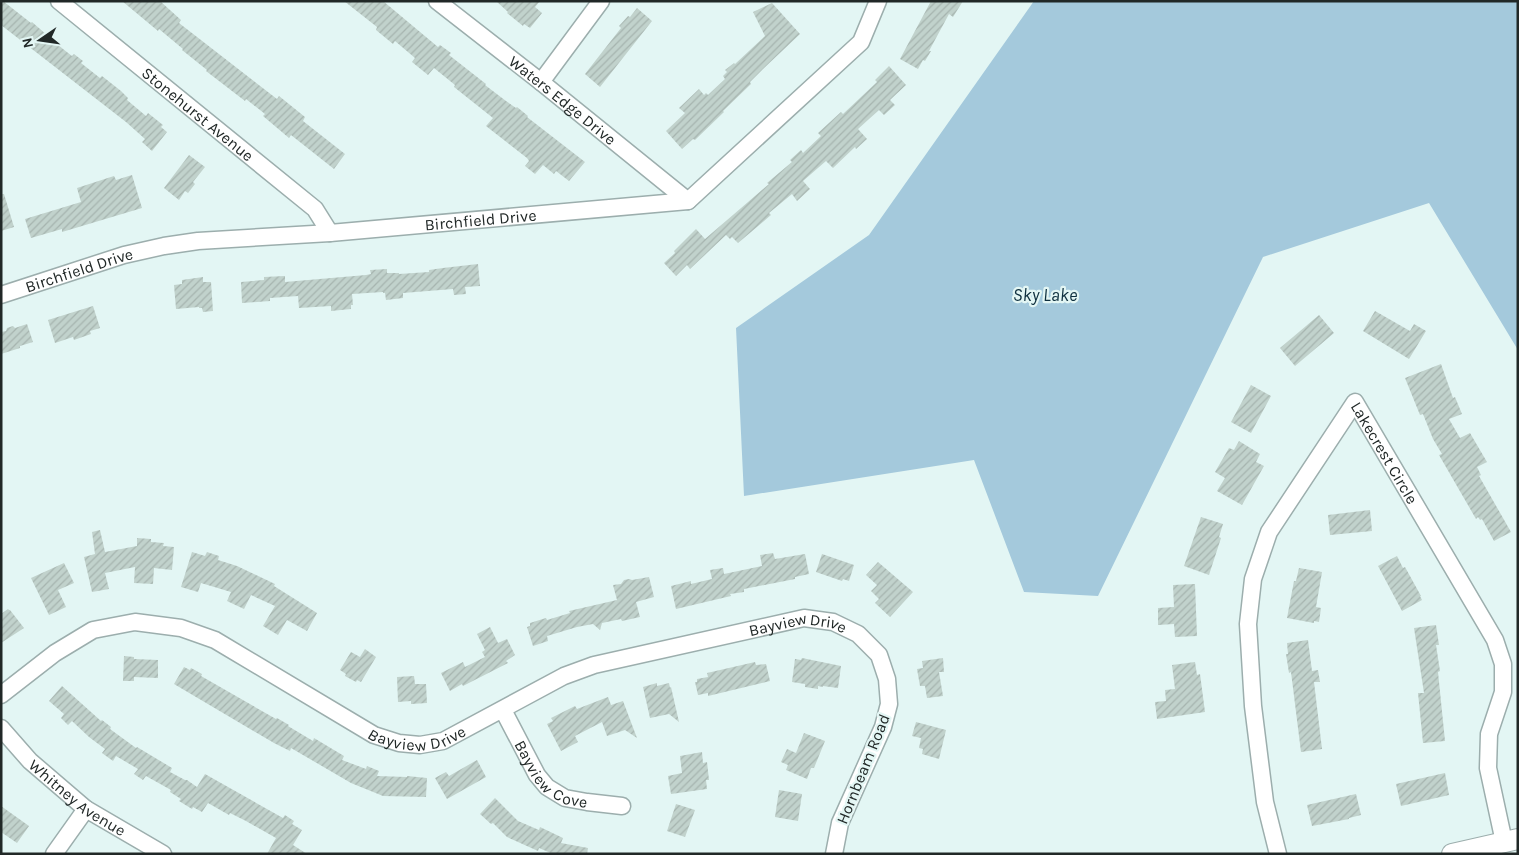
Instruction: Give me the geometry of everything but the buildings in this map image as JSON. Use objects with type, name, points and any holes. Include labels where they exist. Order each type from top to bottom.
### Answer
[{"type":"main road","points":[[1452,854],[1511,840]]},
{"type":"street","name":"Stonehurst Avenue","points":[[58,1],[315,209],[330,234]]},
{"type":"street","name":"Waters Edge Drive","points":[[437,1],[688,201]]},
{"type":"street","points":[[540,82],[601,1]]},
{"type":"street","points":[[688,201],[861,42],[878,1]]},
{"type":"street","name":"Birchfield Drive","points":[[1,295],[124,255],[198,241],[330,234],[688,201]]},
{"type":"street","name":"Lakecrest Circle","points":[[1278,854],[1265,802],[1252,706],[1248,624],[1252,579],[1269,532],[1355,402],[1495,640],[1503,664],[1503,692],[1489,734],[1488,768],[1511,840]]},
{"type":"street","name":"Bayview Drive","points":[[1,696],[54,653],[94,630],[135,622],[181,628],[215,640],[374,735],[400,743],[420,745],[443,741],[564,676],[594,665],[804,618],[833,622],[858,634]]},
{"type":"street","name":"Hornbeam Road","points":[[834,854],[840,823],[883,727],[889,704],[887,679],[880,655],[858,634]]},
{"type":"street","name":"Bayview Cove","points":[[503,710],[537,775],[547,787],[565,798],[622,806]]},
{"type":"street","name":"Whitney Avenue","points":[[1,728],[30,761],[86,809],[163,854]]},
{"type":"street","points":[[54,854],[86,809]]},
{"type":"water","name":"Sky Lake","points":[[1034,1],[1518,1],[1518,350],[1429,203],[1263,257],[1098,596],[1024,592],[974,460],[744,496],[736,328],[869,235]]}]
